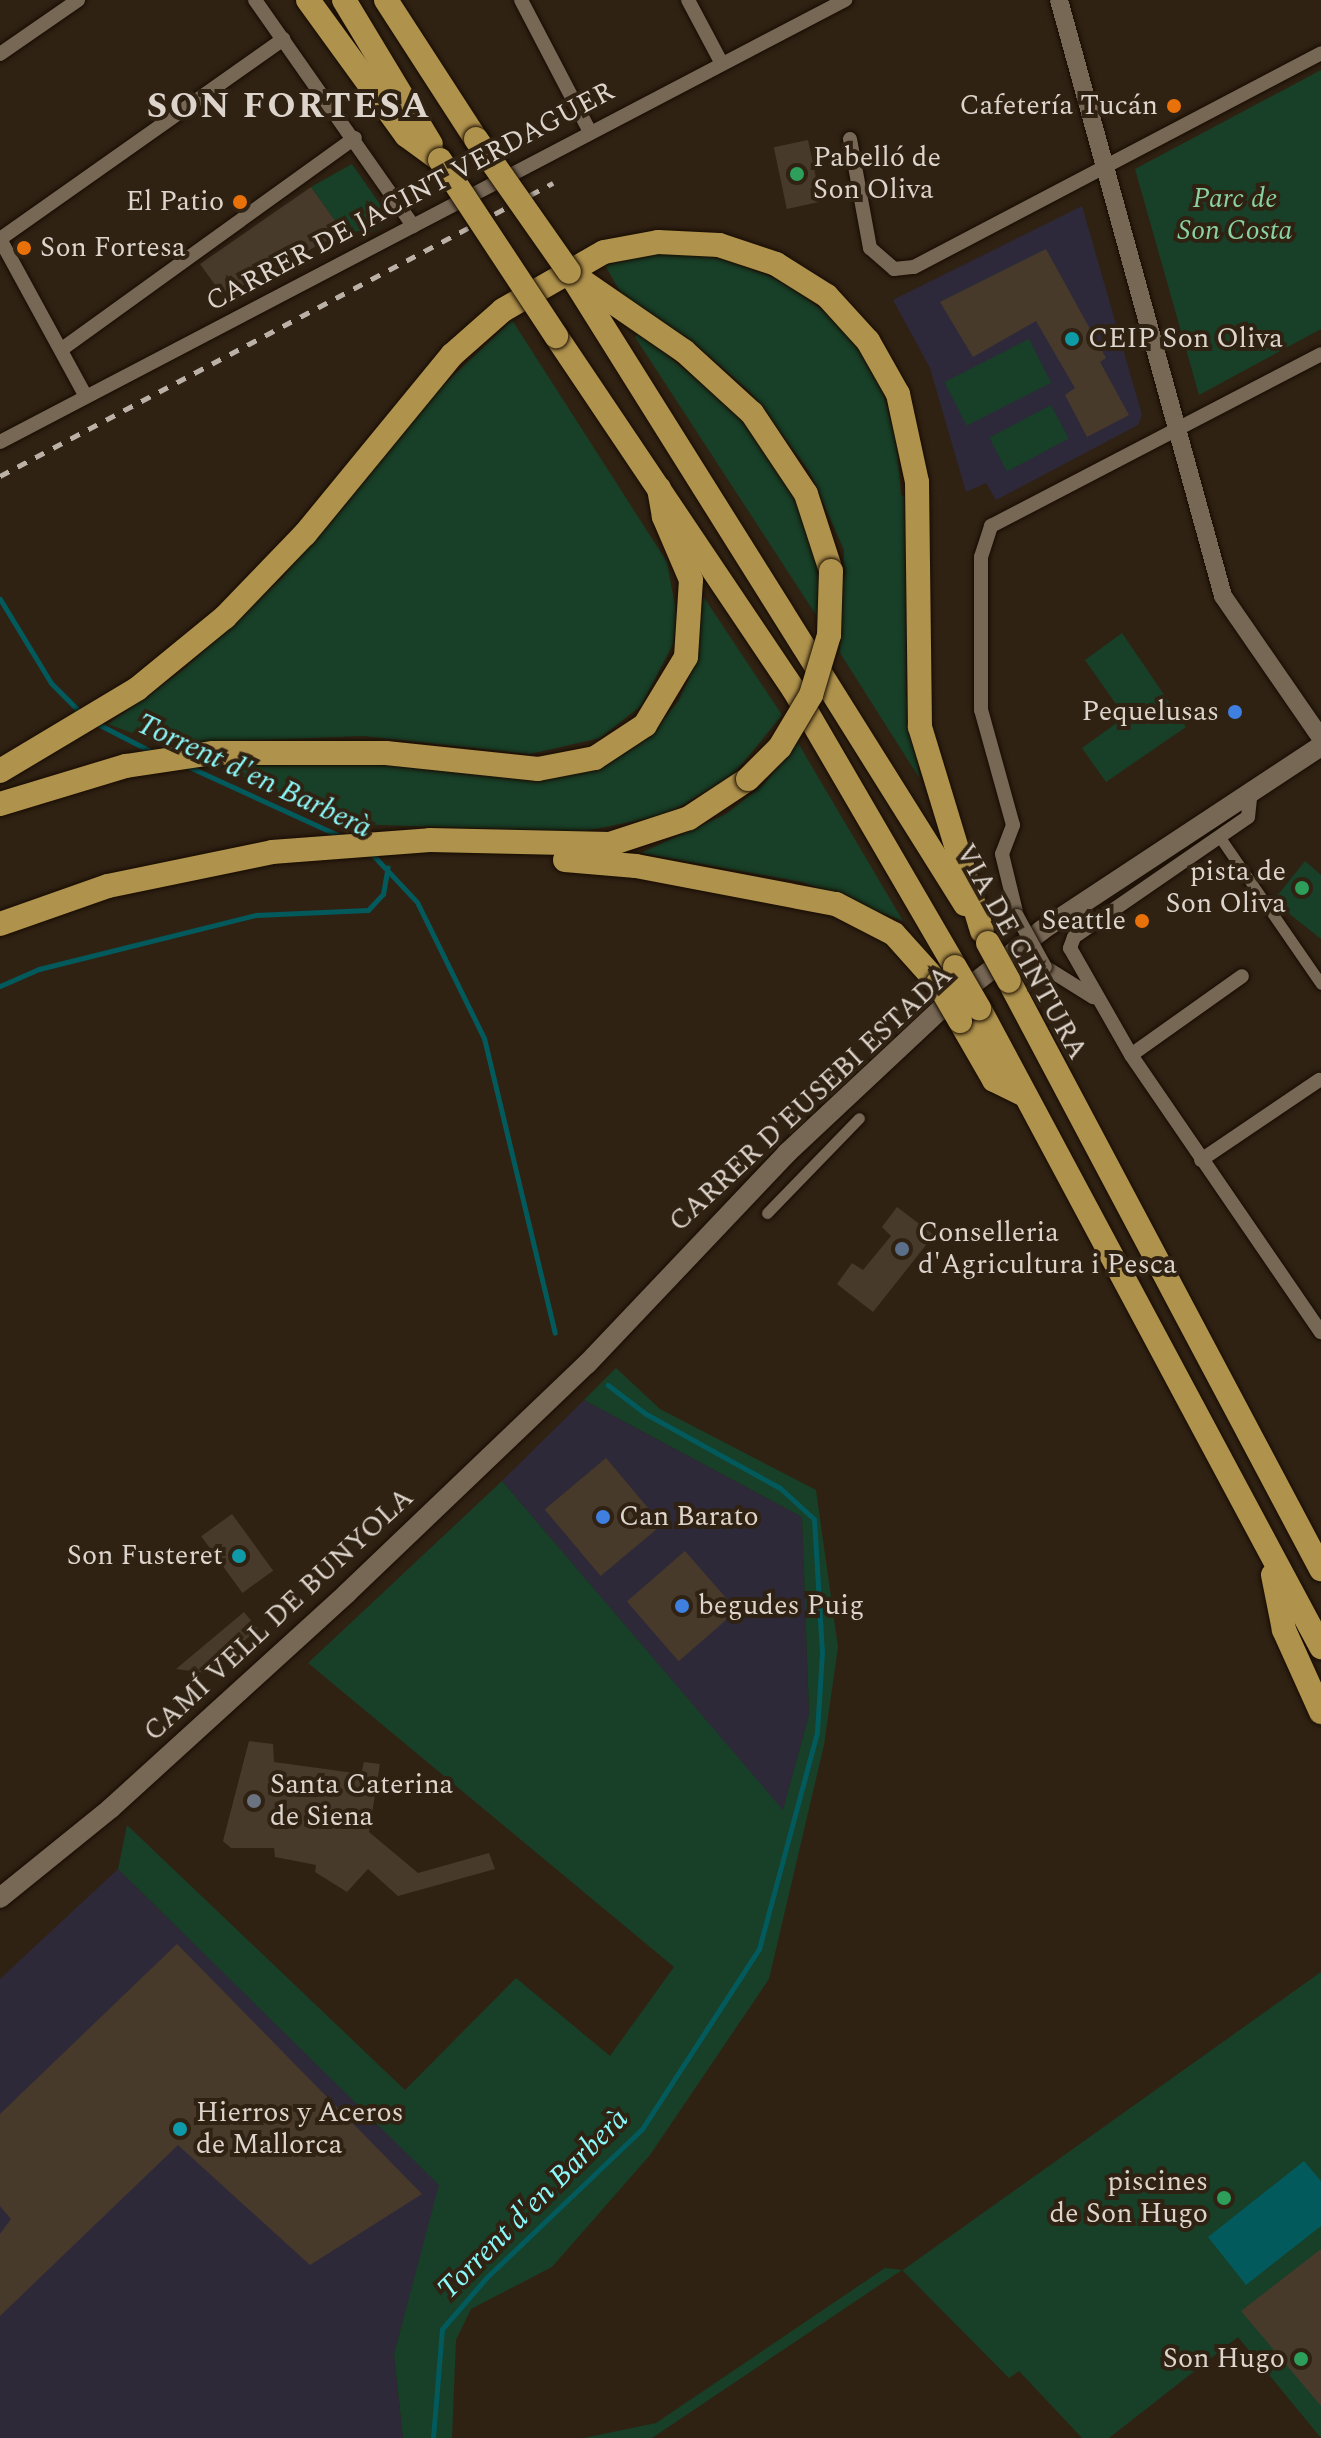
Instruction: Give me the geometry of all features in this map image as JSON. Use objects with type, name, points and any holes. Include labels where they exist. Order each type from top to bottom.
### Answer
[{"type":"highway","points":[[308,0],[406,135],[440,160]]},
{"type":"highway","points":[[344,0],[440,160],[819,730],[946,975],[1025,1095],[1321,1647]]},
{"type":"highway","name":"VIA DE CINTURA","points":[[386,0],[476,139],[569,272],[985,937],[1303,1534]]},
{"type":"highway","points":[[0,771],[103,712],[183,654],[247,596],[325,512],[432,378],[503,310],[573,266],[623,247],[689,242],[733,249],[776,264],[827,296],[868,341],[898,394],[917,482],[920,727],[985,937]]},
{"type":"highway","points":[[0,924],[190,865],[328,846],[380,843],[610,844],[689,818],[748,779],[780,747],[811,695],[829,635],[831,571],[806,494],[752,413],[684,351],[632,319],[601,289],[569,272]]},
{"type":"highway","points":[[0,804],[126,766],[213,753],[386,753],[538,769],[581,762],[618,745],[668,695],[691,636],[691,580],[664,517],[659,488]]},
{"type":"highway","points":[[380,843],[410,850],[636,866],[814,897],[894,934],[946,975]]},
{"type":"highway","points":[[1303,1534],[1321,1558]]},
{"type":"highway","points":[[1303,1534],[1321,1569]]},
{"type":"highway","points":[[1268,1553],[1284,1630],[1321,1712]]},
{"type":"main road","name":"CARRER D'EUSEBI ESTADA","points":[[587,1364],[767,1173],[941,1009],[1042,930],[1251,789],[1321,746]]},
{"type":"main road","name":"CAMÍ VELL DE BUNYOLA","points":[[0,1898],[111,1808],[330,1609],[587,1364]]},
{"type":"street","points":[[0,54],[78,0]]},
{"type":"street","points":[[255,0],[355,138],[413,226]]},
{"type":"street","points":[[521,0],[590,132]]},
{"type":"street","points":[[688,0],[722,64]]},
{"type":"street","name":"CARRER DE JACINT VERDAGUER","points":[[0,442],[845,0]]},
{"type":"street","points":[[1059,0],[1223,596],[1321,738]]},
{"type":"street","points":[[85,395],[0,239],[284,39]]},
{"type":"street","points":[[850,139],[870,248],[894,269],[914,267],[1321,53]]},
{"type":"street","points":[[62,349],[355,138]]},
{"type":"street","points":[[1093,997],[1045,967],[1017,916],[1002,854],[1013,825],[981,710],[981,557],[991,526],[1321,354]]},
{"type":"street","points":[[1251,789],[1248,817],[1221,839],[1074,937],[1070,948],[1093,997],[1201,1160],[1321,1332]]},
{"type":"street","points":[[1221,839],[1321,984]]},
{"type":"street","points":[[1131,1055],[1242,976]]},
{"type":"street","points":[[1201,1160],[1319,1080]]},
{"type":"street","points":[[767,1213],[859,1118]]},
{"type":"shaded area","points":[[1082,206],[1142,415],[1138,425],[996,500],[986,483],[966,492],[930,368],[893,300]]},
{"type":"shaded area","points":[[584,1400],[802,1517],[809,1715],[783,1811],[502,1481]]},
{"type":"shaded area","points":[[118,1869],[440,2185],[394,2354],[403,2438],[0,2438],[0,1979]]},
{"type":"green space","name":"Parc de Son Costa","points":[[1321,70],[1321,329],[1199,395],[1135,169]]},
{"type":"green space","points":[[352,164],[391,220],[371,232],[342,231],[311,187]]},
{"type":"green space","points":[[656,253],[721,258],[785,282],[839,323],[878,377],[896,439],[901,495],[907,497],[906,694],[920,779],[840,653],[844,550],[809,471],[750,392],[695,344],[623,297],[605,265]]},
{"type":"green space","points":[[512,320],[667,562],[677,617],[673,644],[641,706],[600,738],[530,754],[363,736],[162,744],[108,724],[184,669],[282,578],[431,397]]},
{"type":"green space","points":[[639,332],[740,415],[798,503],[819,573],[818,618],[635,337]]},
{"type":"green space","points":[[1029,339],[1051,383],[967,426],[944,382]]},
{"type":"green space","points":[[1051,405],[1069,439],[1007,471],[989,438]]},
{"type":"green space","points":[[703,596],[782,715],[734,774],[666,815],[580,832],[352,824],[219,766],[377,764],[540,780],[603,768],[652,734],[679,700],[697,660]]},
{"type":"green space","points":[[1122,633],[1186,727],[1106,782],[1082,748],[1125,717],[1085,660]]},
{"type":"green space","points":[[798,743],[903,921],[802,882],[641,853],[726,814],[764,784]]},
{"type":"green space","name":"pista de Son Oliva","points":[[1305,861],[1321,875],[1321,939],[1273,901]]},
{"type":"green space","points":[[616,1368],[660,1409],[816,1490],[838,1647],[824,1745],[769,1979],[650,2155],[552,2267],[471,2309],[456,2340],[452,2438],[403,2438],[394,2354],[439,2185],[118,1869],[127,1825],[405,2090],[516,1978],[610,2056],[674,1967],[308,1663],[502,1481],[783,1810],[809,1715],[802,1517],[584,1400]]},
{"type":"green space","name":"piscines de Son Hugo","points":[[1321,1972],[1321,2438],[1238,2337],[1109,2438],[1082,2438],[1019,2371],[1009,2378],[902,2270],[652,2438],[584,2438],[656,2423],[885,2268],[903,2270]]},
{"type":"water","points":[[1304,2161],[1321,2181],[1321,2226],[1246,2285],[1208,2237]]},
{"type":"building","name":"Pabelló de Son Oliva","points":[[808,140],[821,202],[787,209],[774,147]]},
{"type":"building","points":[[311,187],[343,232],[223,296],[200,264]]},
{"type":"building","name":"CEIP Son Oliva","points":[[1046,249],[1106,358],[1100,362],[1129,415],[1087,437],[1065,395],[1075,388],[1036,321],[973,357],[940,302]]},
{"type":"building","name":"Conselleria d'Agricultura i Pesca","points":[[897,1207],[934,1235],[873,1312],[837,1284],[852,1263],[863,1270],[891,1236],[882,1227]]},
{"type":"building","name":"Can Barato","points":[[606,1458],[662,1525],[601,1576],[545,1509]]},
{"type":"building","name":"Son Fusteret","points":[[232,1514],[273,1571],[242,1593],[201,1536]]},
{"type":"building","name":"begudes Puig","points":[[685,1551],[737,1611],[679,1661],[627,1602]]},
{"type":"building","points":[[244,1612],[258,1629],[206,1673],[176,1669]]},
{"type":"building","points":[[249,1741],[273,1744],[274,1762],[361,1774],[364,1762],[380,1764],[369,1832],[418,1873],[489,1853],[495,1869],[398,1896],[368,1869],[347,1892],[315,1872],[316,1865],[275,1857],[274,1848],[231,1848],[223,1841]]},
{"type":"building","name":"Hierros y Aceros de Mallorca","points":[[177,1944],[422,2194],[310,2265],[178,2145],[0,2316],[0,2234],[11,2219],[0,2206],[0,2114]]},
{"type":"building","name":"Son Hugo","points":[[1321,2249],[1321,2406],[1241,2311]]},
{"type":"waterway","name":"Torrent d'en Barberà","points":[[0,599],[51,683],[82,714]]},
{"type":"waterway","name":"Torrent d'en Barberà","points":[[94,722],[152,752]]},
{"type":"waterway","name":"Torrent d'en Barberà","points":[[187,766],[342,837]]},
{"type":"waterway","name":"Torrent d'en Barberà","points":[[371,853],[417,902],[484,1038],[555,1333]]},
{"type":"waterway","points":[[0,986],[39,969],[256,915],[368,910],[383,894],[388,867]]},
{"type":"waterway","name":"Torrent d'en Barberà","points":[[433,2438],[442,2329],[486,2278],[642,2129],[759,1949],[817,1732],[822,1653],[814,1519],[780,1488],[646,1414],[608,1385]]},
{"type":"railway","points":[[0,476],[553,183]]},
{"type":"place","name":"Cafetería Tucán","points":[[1174,106]]},
{"type":"place","name":"Pabelló de Son Oliva","points":[[797,174]]},
{"type":"place","name":"El Patio","points":[[240,202]]},
{"type":"place","name":"Son Fortesa","points":[[24,248]]},
{"type":"place","name":"CEIP Son Oliva","points":[[1072,339]]},
{"type":"place","name":"Pequelusas","points":[[1235,712]]},
{"type":"place","name":"pista de Son Oliva","points":[[1302,888]]},
{"type":"place","name":"Seattle","points":[[1142,921]]},
{"type":"place","name":"Conselleria d'Agricultura i Pesca","points":[[902,1249]]},
{"type":"place","name":"Can Barato","points":[[603,1517]]},
{"type":"place","name":"Son Fusteret","points":[[239,1556]]},
{"type":"place","name":"begudes Puig","points":[[682,1606]]},
{"type":"place","name":"Santa Caterina de Siena","points":[[254,1801]]},
{"type":"place","name":"Hierros y Aceros de Mallorca","points":[[180,2129]]},
{"type":"place","name":"piscines de Son Hugo","points":[[1224,2198]]},
{"type":"place","name":"Son Hugo","points":[[1301,2359]]},
{"type":"district","name":"SON FORTESA","points":[[289,107]]}]
